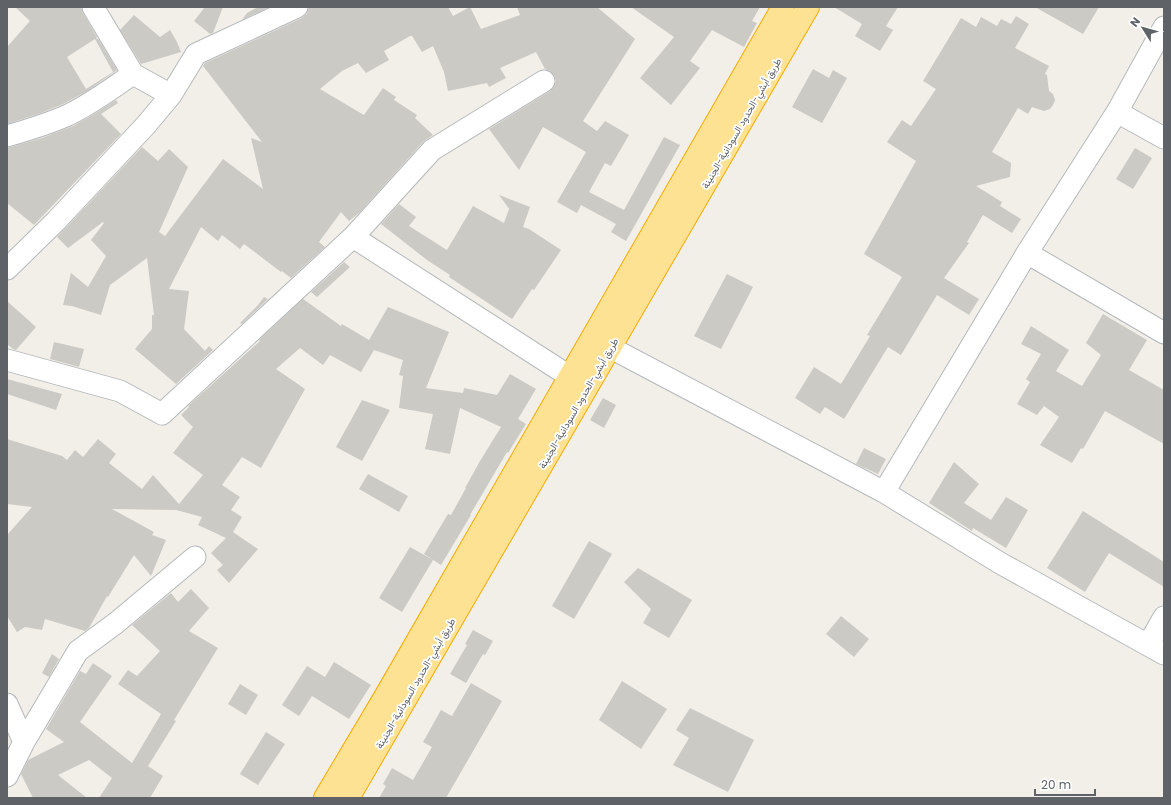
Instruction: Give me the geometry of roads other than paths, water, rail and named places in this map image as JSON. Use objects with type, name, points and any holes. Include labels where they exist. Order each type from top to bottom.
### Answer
[{"type":"highway","points":[[325,798],[783,7]]},
{"type":"highway","name":"طريق أبشي-الحدود السودانية-الجنينة","points":[[348,798],[808,7]]},
{"type":"street","points":[[93,7],[133,74],[171,95]]},
{"type":"street","points":[[7,269],[56,221],[146,124],[171,95],[196,54],[297,7]]},
{"type":"street","points":[[884,492],[1027,253],[1117,112],[1164,26]]},
{"type":"street","points":[[7,136],[38,128],[69,114],[104,94],[133,74]]},
{"type":"street","points":[[7,360],[120,391],[162,414],[354,237],[432,150],[544,81]]},
{"type":"street","points":[[1117,112],[1164,138]]},
{"type":"street","points":[[354,237],[569,376]]},
{"type":"street","points":[[1027,253],[1164,333]]},
{"type":"street","points":[[592,338],[884,492],[1000,563],[1156,650],[1164,617]]},
{"type":"street","points":[[7,776],[24,742],[78,651],[116,623],[195,557]]},
{"type":"street","points":[[7,704],[24,742]]}]
